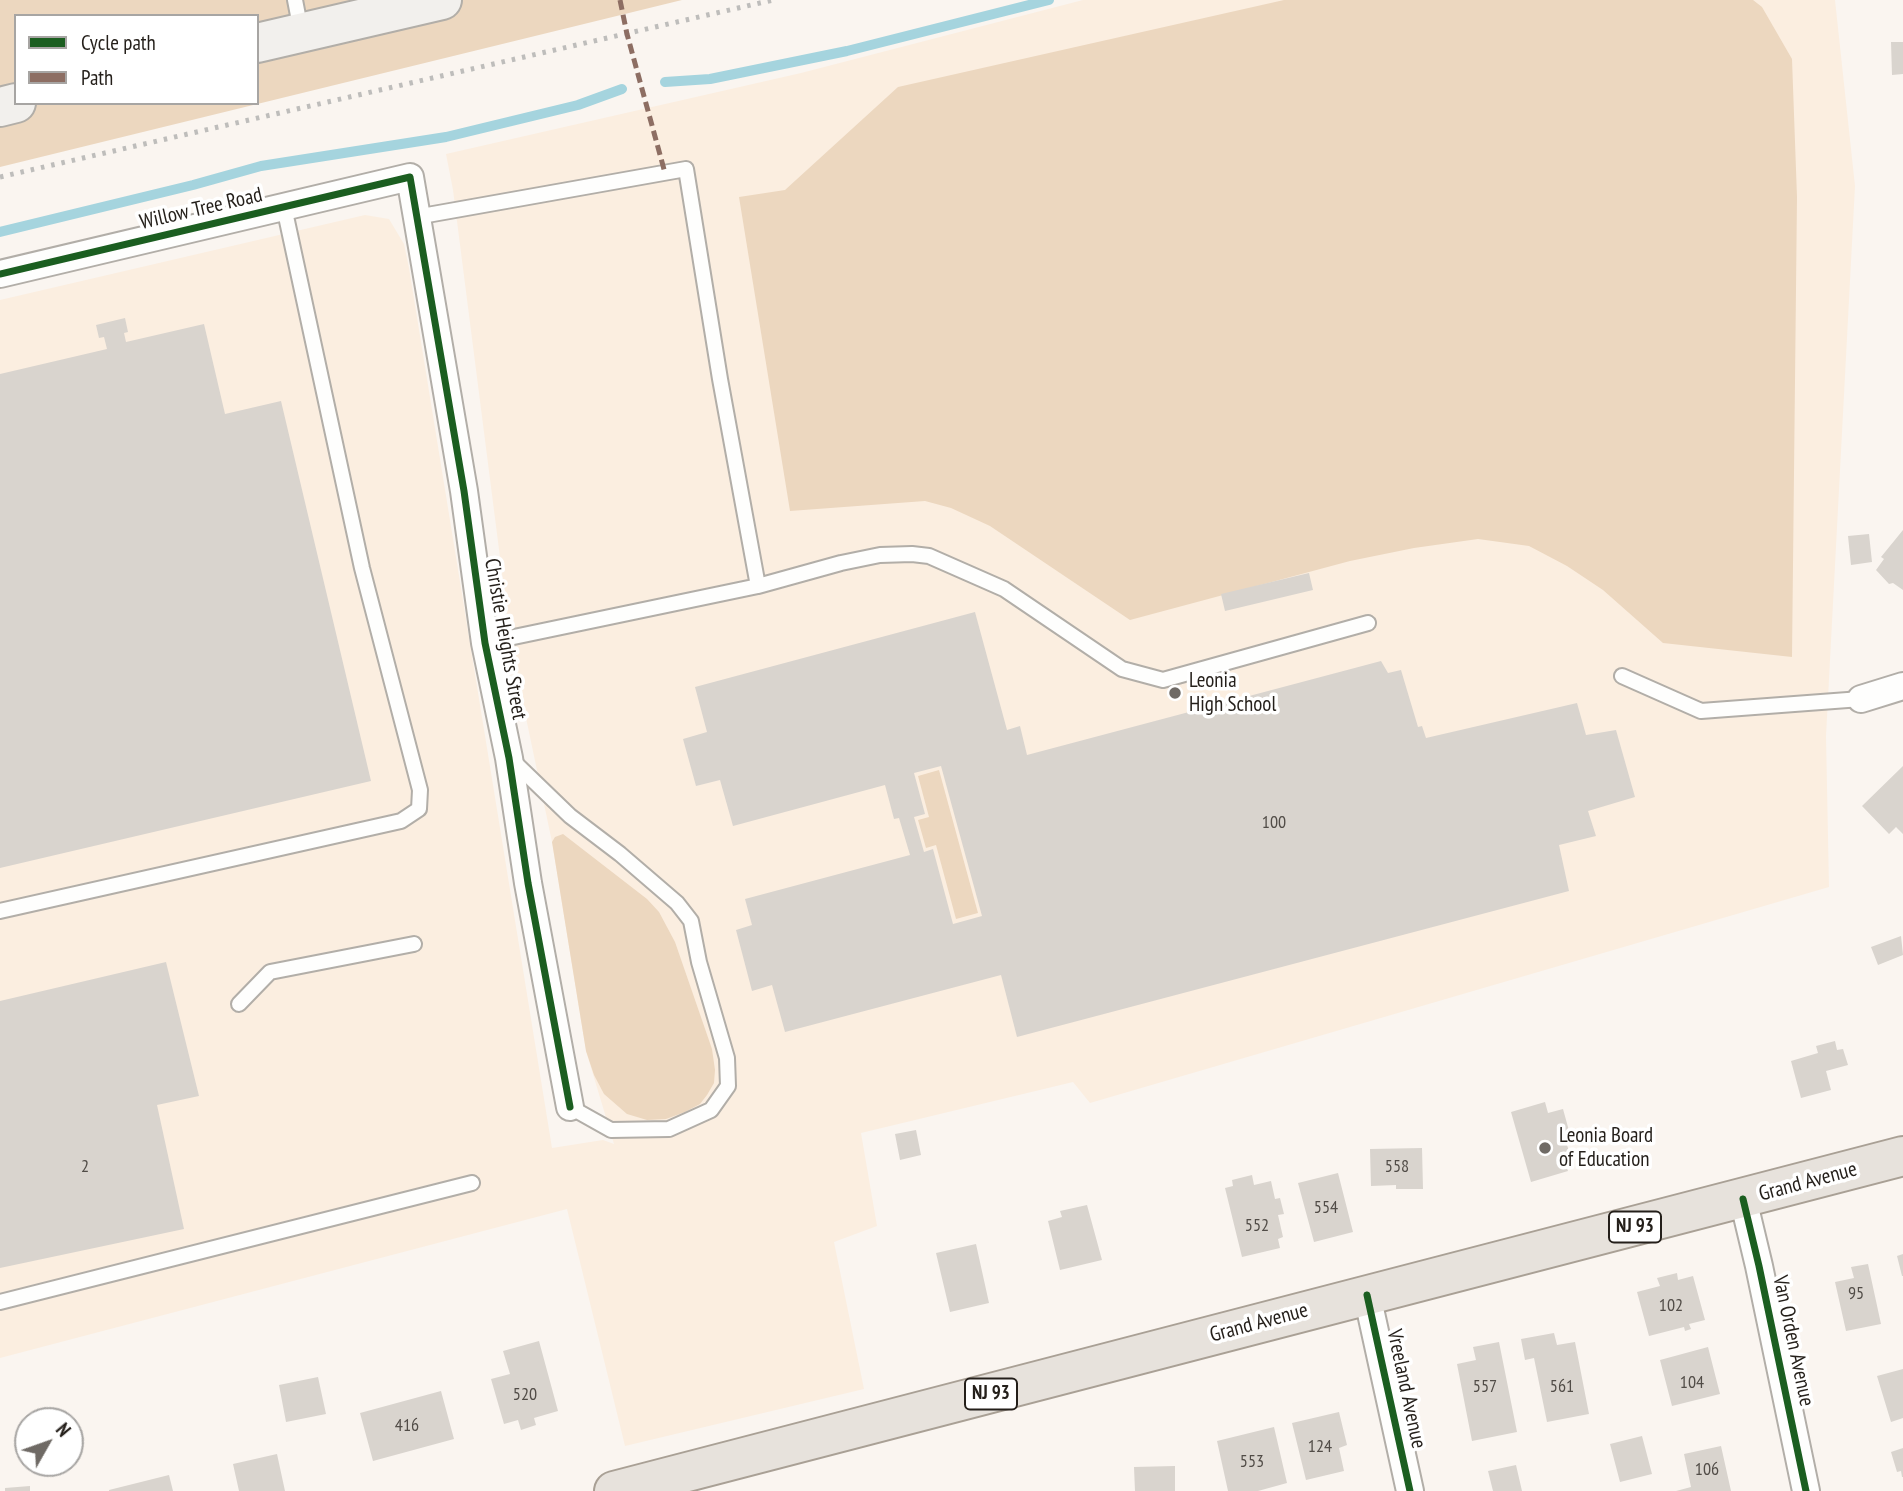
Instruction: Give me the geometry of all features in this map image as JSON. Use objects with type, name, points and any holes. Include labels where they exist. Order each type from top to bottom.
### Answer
[{"type":"main road","name":"Grand Avenue","points":[[617,1491],[1903,1156]]},
{"type":"street","points":[[259,42],[298,16],[442,0]]},
{"type":"street","name":"Willow Tree Road","points":[[0,274],[410,177]]},
{"type":"street","name":"Christie Heights Street","points":[[410,177],[464,491],[485,643],[509,758],[528,883],[570,1107]]},
{"type":"street","points":[[1861,699],[1903,686]]},
{"type":"street","name":"Van Orden Avenue","points":[[1743,1199],[1806,1491]]},
{"type":"street","name":"Vreeland Avenue","points":[[1367,1295],[1410,1491]]},
{"type":"lane","points":[[416,217],[686,169],[720,379],[758,586]]},
{"type":"lane","points":[[0,911],[401,821],[419,809],[420,790],[362,568],[284,207]]},
{"type":"lane","points":[[485,643],[758,586],[880,555],[912,554],[929,556],[1004,589],[1122,669],[1163,680],[1368,623]]},
{"type":"lane","points":[[1622,676],[1702,711],[1861,699]]},
{"type":"lane","points":[[509,758],[570,816],[677,903],[691,921],[699,962],[727,1058],[728,1086],[711,1110],[669,1129],[611,1129],[570,1107]]},
{"type":"lane","points":[[239,1004],[270,972],[414,944]]},
{"type":"lane","points":[[0,1303],[472,1183]]},
{"type":"shaded area","points":[[0,0],[682,0],[259,104],[259,14],[14,14],[14,105],[253,105],[0,167]]},
{"type":"shaded area","name":"Leonia High School","points":[[1083,0],[1835,0],[1855,186],[1826,736],[1829,887],[1090,1103],[1073,1082],[861,1133],[877,1226],[834,1242],[864,1389],[625,1446],[567,1209],[0,1358],[0,300],[365,215],[389,219],[404,244],[409,268],[552,1148],[603,1140],[614,1144],[586,1051],[552,842],[512,651],[453,190],[446,154],[801,73]]},
{"type":"shaded area","points":[[1284,0],[1753,0],[1762,7],[1792,59],[1797,197],[1792,657],[1663,643],[1603,590],[1567,566],[1529,546],[1478,539],[1414,548],[1350,561],[1130,620],[990,526],[951,508],[925,501],[790,511],[739,197],[785,190],[898,87]]},
{"type":"shaded area","points":[[939,770],[978,913],[956,919],[936,845],[926,848],[918,820],[929,817],[918,776]]},
{"type":"shaded area","points":[[563,834],[647,899],[659,912],[675,942],[712,1049],[715,1070],[714,1083],[707,1095],[700,1104],[685,1112],[666,1119],[647,1120],[627,1114],[604,1094],[594,1075],[586,1051],[552,842],[555,837]]},
{"type":"building","points":[[1891,42],[1903,42],[1903,74],[1892,75]]},
{"type":"building","points":[[125,318],[128,332],[124,333],[126,342],[204,324],[225,414],[281,401],[371,781],[0,868],[0,374],[107,349],[104,337],[99,338],[96,325]]},
{"type":"building","points":[[1903,530],[1903,590],[1893,583],[1889,584],[1876,570],[1884,559],[1881,557]]},
{"type":"building","points":[[1869,534],[1872,562],[1851,565],[1848,536]]},
{"type":"building","points":[[1309,573],[1313,590],[1225,611],[1221,594]]},
{"type":"building","points":[[975,612],[1007,730],[1020,726],[1027,755],[1381,661],[1388,673],[1401,670],[1418,727],[1422,726],[1426,738],[1577,703],[1586,735],[1616,730],[1635,797],[1588,811],[1596,836],[1559,845],[1569,891],[1017,1037],[1001,975],[785,1032],[772,985],[752,991],[736,930],[752,925],[745,899],[910,855],[899,818],[894,819],[885,785],[733,826],[720,780],[696,786],[683,739],[707,732],[695,687]],"holes":[[[941,766],[982,916],[953,924],[933,849],[924,852],[914,817],[925,814],[914,773]]]},
{"type":"building","points":[[1903,766],[1903,834],[1896,827],[1889,834],[1862,806]]},
{"type":"building","points":[[1901,936],[1903,955],[1878,965],[1871,947]]},
{"type":"building","points":[[166,962],[199,1096],[157,1105],[184,1229],[0,1268],[0,1001]]},
{"type":"building","points":[[1835,1041],[1837,1050],[1843,1049],[1848,1065],[1826,1071],[1831,1090],[1801,1098],[1791,1061],[1818,1053],[1816,1046]]},
{"type":"building","name":"Leonia Board of Education","points":[[1545,1102],[1548,1113],[1563,1109],[1571,1138],[1565,1139],[1571,1157],[1564,1159],[1568,1171],[1531,1182],[1511,1112]]},
{"type":"building","points":[[916,1130],[921,1155],[900,1160],[895,1134]]},
{"type":"building","points":[[1422,1148],[1423,1189],[1396,1189],[1396,1185],[1371,1186],[1370,1149]]},
{"type":"building","points":[[1338,1173],[1353,1232],[1314,1242],[1298,1183]]},
{"type":"building","points":[[1252,1175],[1254,1185],[1271,1181],[1275,1199],[1280,1198],[1284,1214],[1278,1215],[1283,1237],[1278,1239],[1280,1248],[1242,1257],[1225,1188],[1233,1186],[1232,1180]]},
{"type":"building","points":[[1087,1205],[1102,1260],[1060,1270],[1048,1221],[1062,1217],[1060,1211]]},
{"type":"building","points":[[976,1244],[989,1303],[950,1312],[936,1253]]},
{"type":"building","points":[[1903,1254],[1903,1276],[1902,1276],[1897,1256]]},
{"type":"building","points":[[1868,1264],[1881,1324],[1846,1331],[1835,1282],[1854,1278],[1851,1267]]},
{"type":"building","points":[[1677,1273],[1678,1280],[1693,1276],[1705,1320],[1689,1324],[1691,1329],[1685,1331],[1684,1327],[1649,1336],[1637,1292],[1660,1286],[1657,1278]]},
{"type":"building","points":[[1554,1333],[1557,1345],[1575,1342],[1589,1414],[1547,1422],[1534,1358],[1525,1360],[1521,1339]]},
{"type":"building","points":[[539,1341],[558,1411],[534,1418],[536,1425],[521,1430],[518,1420],[504,1424],[491,1379],[510,1374],[503,1351]]},
{"type":"building","points":[[1499,1342],[1517,1432],[1472,1441],[1457,1364],[1476,1360],[1473,1347]]},
{"type":"building","points":[[1708,1347],[1720,1394],[1672,1406],[1660,1360]]},
{"type":"building","points":[[1903,1369],[1903,1418],[1891,1422],[1877,1376]]},
{"type":"building","points":[[318,1377],[326,1414],[286,1422],[279,1385]]},
{"type":"building","points":[[441,1391],[454,1439],[373,1461],[360,1413]]},
{"type":"building","points":[[1339,1412],[1347,1445],[1339,1448],[1344,1471],[1306,1480],[1292,1423]]},
{"type":"building","points":[[1274,1427],[1287,1483],[1258,1491],[1228,1491],[1217,1441]]},
{"type":"building","points":[[1642,1436],[1652,1474],[1620,1482],[1610,1444]]},
{"type":"building","points":[[1721,1446],[1731,1491],[1676,1491],[1691,1487],[1684,1454]]},
{"type":"building","points":[[1903,1448],[1902,1477],[1901,1471],[1897,1472],[1891,1452]]},
{"type":"building","points":[[277,1454],[285,1491],[239,1491],[233,1464]]},
{"type":"building","points":[[1516,1465],[1522,1491],[1493,1491],[1488,1471]]},
{"type":"building","points":[[1175,1466],[1175,1491],[1135,1491],[1134,1467]]},
{"type":"building","points":[[169,1475],[173,1491],[109,1491],[109,1490]]},
{"type":"building","points":[[30,1486],[30,1491],[5,1491],[5,1488]]},
{"type":"waterway","points":[[665,82],[710,79],[847,51],[1049,0]]},
{"type":"waterway","points":[[0,232],[261,166],[446,137],[578,105],[622,89]]},
{"type":"railway","points":[[0,177],[773,0]]},
{"type":"marked path","points":[[620,0],[665,173]]},
{"type":"cycle path","points":[[0,274],[410,177],[464,491],[485,643],[509,758],[528,883],[570,1107]]},
{"type":"cycle path","points":[[1743,1199],[1806,1491]]},
{"type":"cycle path","points":[[1367,1295],[1410,1491]]},
{"type":"place","name":"Leonia High School","points":[[1175,693]]},
{"type":"place","name":"Leonia Board of Education","points":[[1545,1148]]}]
